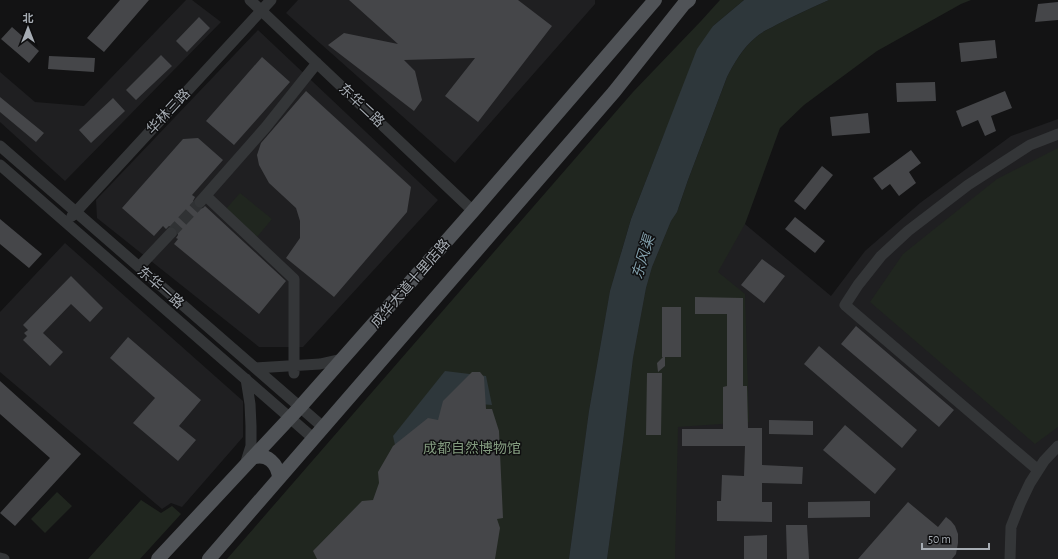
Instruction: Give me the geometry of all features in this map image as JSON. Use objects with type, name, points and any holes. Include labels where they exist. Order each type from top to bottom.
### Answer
[{"type":"main road","name":"成华大道十里店路","points":[[158,559],[300,407],[473,211],[655,0]]},
{"type":"main road","name":"成华大道十里店路","points":[[209,559],[614,92],[684,2]]},
{"type":"main road","points":[[248,462],[258,456],[267,458],[275,465],[279,478]]},
{"type":"street","name":"东华二路","points":[[250,0],[473,211]]},
{"type":"street","name":"华林三路","points":[[66,222],[271,0]]},
{"type":"street","points":[[294,369],[294,279],[203,199],[266,127],[318,63]]},
{"type":"street","points":[[1038,470],[845,305],[858,285],[881,256],[908,231],[968,185],[1030,145],[1058,134]]},
{"type":"street","name":"东华一路","points":[[0,146],[323,427]]},
{"type":"street","name":"东华一路","points":[[0,165],[313,438]]},
{"type":"street","points":[[138,267],[170,233]]},
{"type":"street","points":[[255,368],[294,369],[342,359]]},
{"type":"street","points":[[246,379],[250,404],[251,426],[251,446],[248,462]]},
{"type":"street","points":[[1010,559],[1011,527],[1030,483],[1044,460],[1058,446]]},
{"type":"street","points":[[0,558],[4,559]]},
{"type":"shaded area","points":[[186,0],[192,0],[221,22],[65,181],[0,122],[0,72],[35,102],[84,106]]},
{"type":"shaded area","points":[[298,0],[595,0],[595,4],[455,163],[286,13]]},
{"type":"shaded area","points":[[258,30],[438,200],[303,347],[259,347],[97,218],[96,200]]},
{"type":"shaded area","points":[[1058,119],[1058,559],[227,559],[703,189],[831,296],[865,251],[920,203],[1011,136]]},
{"type":"shaded area","points":[[65,243],[243,401],[243,437],[182,507],[171,503],[162,509],[0,372],[0,312]]},
{"type":"green space","name":"成都自然博物馆","points":[[720,0],[744,0],[713,26],[663,137],[631,219],[610,291],[589,411],[569,559],[227,559],[633,92]]},
{"type":"green space","points":[[829,0],[971,0],[961,4],[877,51],[804,105],[780,128],[745,224],[718,272],[745,294],[749,422],[678,427],[675,559],[607,559],[633,358],[646,288],[652,267],[671,221],[677,212],[727,77],[743,51],[760,34],[789,18]]},
{"type":"green space","points":[[1058,148],[1058,427],[1035,444],[870,302],[903,254],[997,179]]},
{"type":"green space","points":[[240,193],[272,219],[257,237],[225,210]]},
{"type":"green space","points":[[57,492],[72,506],[45,533],[31,519]]},
{"type":"green space","points":[[141,500],[161,513],[172,506],[181,514],[140,559],[88,559]]},
{"type":"water","name":"东风渠","points":[[744,0],[829,0],[789,18],[760,34],[743,51],[727,77],[677,212],[671,221],[652,267],[646,288],[633,358],[607,559],[569,559],[589,411],[610,291],[631,219],[697,49],[713,26]]},
{"type":"water","points":[[445,371],[486,376],[492,405],[456,402],[408,450],[395,445],[393,436]]},
{"type":"building","points":[[120,0],[149,0],[104,52],[87,38]]},
{"type":"building","points":[[349,0],[518,0],[552,26],[478,122],[445,96],[475,58],[404,60],[415,71],[422,100],[414,111],[328,45],[344,33],[398,44]]},
{"type":"building","points":[[1058,2],[1058,20],[1035,22],[1038,4]]},
{"type":"building","points":[[199,17],[210,28],[187,52],[176,41]]},
{"type":"building","points":[[12,27],[39,51],[29,63],[1,39]]},
{"type":"building","points":[[995,40],[997,58],[961,62],[959,43]]},
{"type":"building","points":[[161,55],[172,66],[136,100],[126,90]]},
{"type":"building","points":[[49,56],[95,58],[94,72],[48,69]]},
{"type":"building","points":[[262,57],[290,82],[234,145],[206,121]]},
{"type":"building","points":[[935,82],[936,101],[897,102],[896,83]]},
{"type":"building","points":[[306,91],[411,187],[407,212],[334,297],[286,258],[300,238],[300,221],[296,208],[269,183],[259,165],[257,155],[261,143]]},
{"type":"building","points":[[1005,91],[1012,108],[991,116],[996,131],[985,136],[978,120],[962,127],[956,111]]},
{"type":"building","points":[[0,97],[44,133],[36,142],[0,112]]},
{"type":"building","points":[[113,98],[125,111],[91,143],[79,130]]},
{"type":"building","points":[[868,113],[870,133],[832,136],[830,117]]},
{"type":"building","points":[[198,138],[223,160],[192,195],[195,197],[193,201],[194,205],[199,209],[205,206],[286,281],[259,314],[174,244],[178,239],[176,238],[178,231],[175,228],[169,226],[166,229],[163,226],[154,236],[122,208],[183,139]]},
{"type":"building","points":[[911,150],[921,163],[909,172],[916,183],[899,196],[890,184],[882,190],[873,178]]},
{"type":"building","points":[[822,166],[833,175],[805,210],[794,201]]},
{"type":"building","points":[[795,217],[825,241],[815,253],[785,229]]},
{"type":"building","points":[[0,219],[42,254],[29,268],[0,244]]},
{"type":"building","points":[[762,259],[785,276],[764,303],[741,285]]},
{"type":"building","points":[[71,276],[103,308],[90,322],[71,304],[43,333],[63,352],[50,366],[23,340],[27,336],[24,333],[28,330],[23,325]]},
{"type":"building","points":[[695,297],[743,298],[743,386],[747,386],[748,428],[762,428],[762,465],[803,467],[802,484],[762,483],[762,502],[772,502],[772,522],[717,521],[717,501],[721,501],[722,475],[744,476],[745,446],[682,446],[682,429],[723,429],[723,387],[727,386],[727,314],[695,314]]},
{"type":"building","points":[[662,307],[681,307],[681,357],[665,357],[665,366],[658,372],[657,363],[663,357]]},
{"type":"building","points":[[856,326],[954,410],[939,427],[841,344]]},
{"type":"building","points":[[128,337],[201,400],[179,426],[196,440],[178,461],[133,423],[155,398],[110,358]]},
{"type":"building","points":[[819,346],[917,430],[902,448],[804,364]]},
{"type":"building","name":"成都自然博物馆","points":[[472,372],[480,372],[484,377],[486,409],[492,409],[499,431],[503,518],[497,519],[500,528],[495,559],[317,559],[313,551],[362,501],[373,500],[379,483],[378,472],[393,446],[428,418],[438,420],[443,401]]},
{"type":"building","points":[[647,373],[662,373],[661,435],[646,435]]},
{"type":"building","points":[[0,381],[81,454],[15,526],[0,513],[50,458],[0,414]]},
{"type":"building","points":[[769,420],[813,421],[813,435],[769,434]]},
{"type":"building","points":[[845,425],[896,469],[875,494],[823,450]]},
{"type":"building","points":[[870,501],[870,517],[808,518],[808,502]]},
{"type":"building","points":[[908,502],[938,527],[946,517],[955,526],[958,534],[958,543],[956,554],[952,559],[858,559]]},
{"type":"building","points":[[786,525],[807,525],[809,559],[787,559]]},
{"type":"building","points":[[767,535],[767,559],[744,559],[744,536]]},
{"type":"tunnel","points":[[171,233],[200,202]]}]
